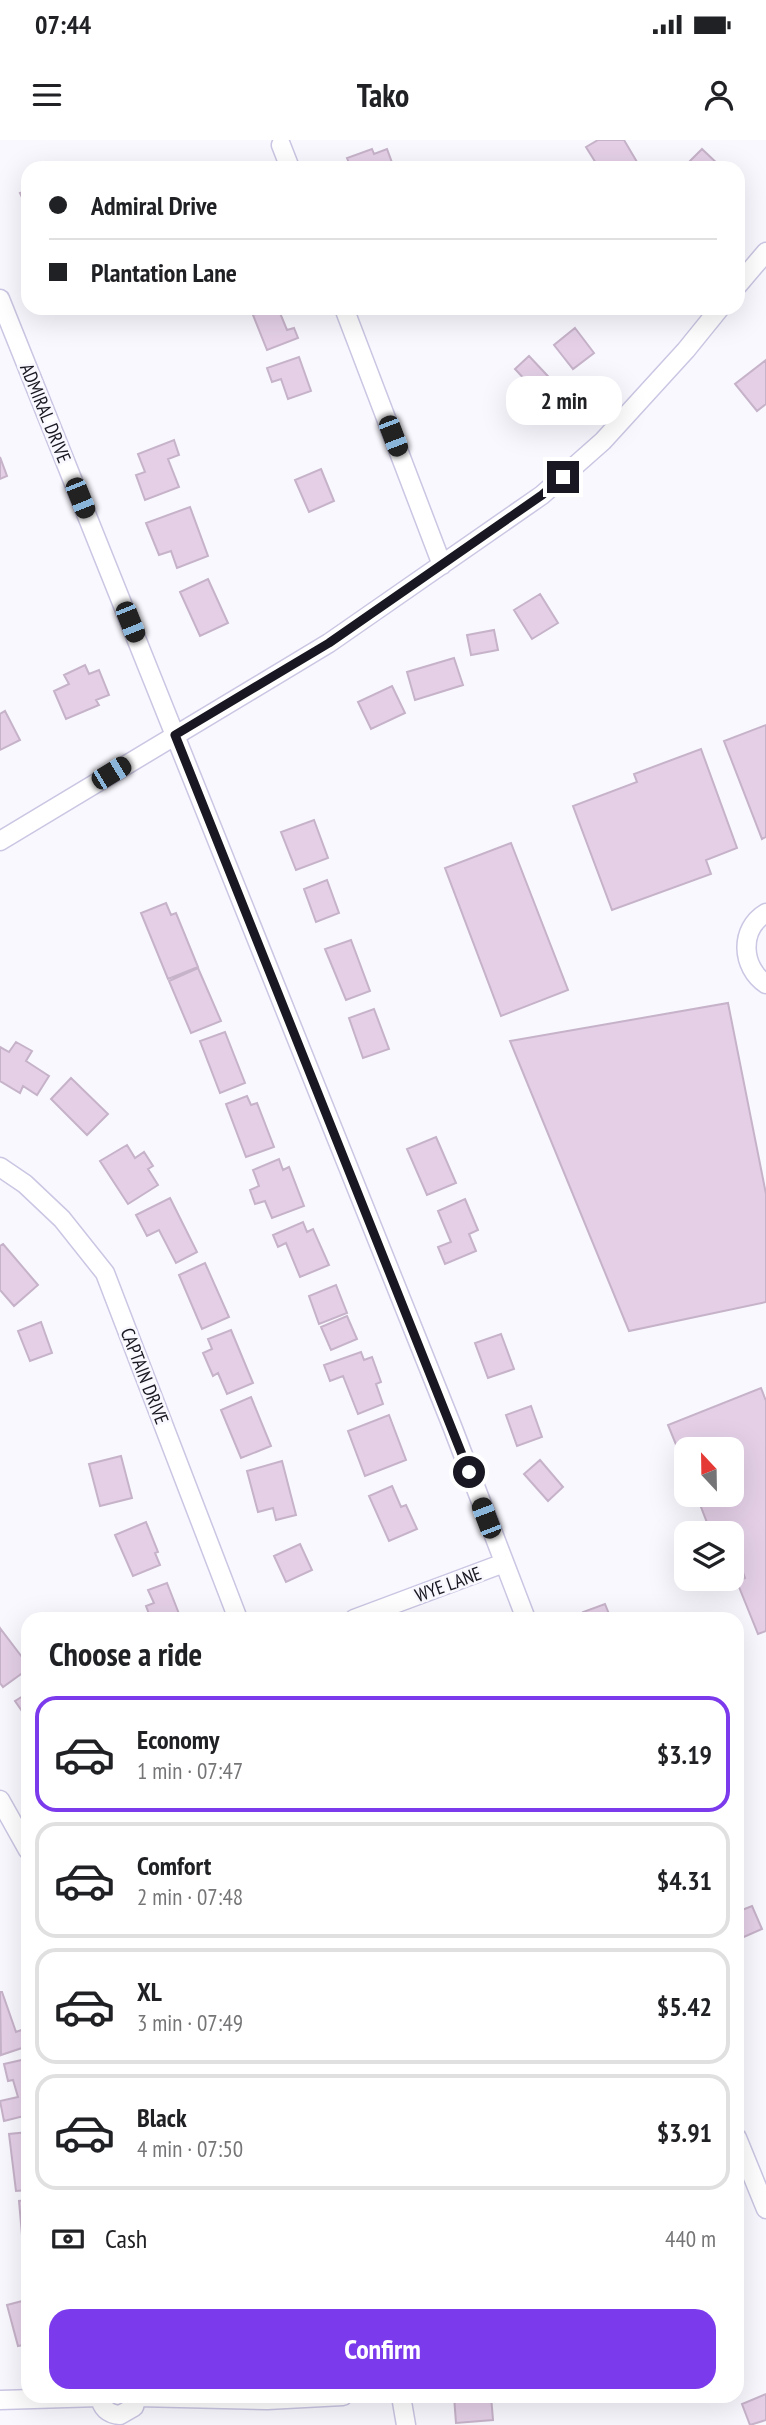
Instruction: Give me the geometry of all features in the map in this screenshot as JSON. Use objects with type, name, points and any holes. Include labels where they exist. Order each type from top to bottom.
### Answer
[{"type":"street","points":[[281,145],[287,161]]},
{"type":"street","points":[[745,277],[766,252]]},
{"type":"street","name":"ADMIRAL DRIVE","points":[[0,299],[447,1413],[523,1612]]},
{"type":"street","points":[[347,315],[442,565]]},
{"type":"street","points":[[0,841],[329,643],[542,495],[603,441],[714,315]]},
{"type":"street","points":[[766,913],[752,926],[746,954],[751,968],[766,984]]},
{"type":"street","name":"CAPTAIN DRIVE","points":[[0,1167],[25,1184],[62,1219],[105,1273],[235,1612]]},
{"type":"street","name":"WYE LANE","points":[[373,1612],[504,1563]]},
{"type":"street","points":[[0,1800],[21,1838]]},
{"type":"street","points":[[744,2155],[766,2209]]},
{"type":"street","points":[[0,2400],[21,2399]]},
{"type":"street","points":[[102,2403],[108,2412],[120,2420],[130,2411],[134,2403]]},
{"type":"street","points":[[402,2403],[406,2425]]},
{"type":"building","points":[[598,140],[624,140],[636,161],[595,161],[586,147]]},
{"type":"building","points":[[372,149],[374,154],[387,149],[391,161],[348,161],[347,158]]},
{"type":"building","points":[[702,149],[715,161],[690,161]]},
{"type":"building","points":[[253,315],[281,315],[287,330],[294,328],[298,338],[267,350]]},
{"type":"building","points":[[575,328],[594,353],[573,369],[554,345]]},
{"type":"building","points":[[529,356],[560,389],[532,414],[515,397],[529,384],[515,369]]},
{"type":"building","points":[[299,357],[311,391],[288,399],[281,379],[272,382],[267,368]]},
{"type":"building","points":[[766,360],[766,404],[757,411],[735,384]]},
{"type":"building","points":[[174,440],[179,455],[168,459],[179,487],[145,500],[136,475],[145,472],[138,454]]},
{"type":"building","points":[[0,457],[7,476],[0,479]]},
{"type":"building","points":[[321,469],[334,501],[309,512],[295,480]]},
{"type":"building","points":[[190,507],[208,556],[177,568],[171,551],[159,555],[146,523]]},
{"type":"building","points":[[208,579],[228,623],[200,636],[180,592]]},
{"type":"building","points":[[540,594],[558,623],[532,639],[514,610]]},
{"type":"building","points":[[494,630],[498,650],[471,655],[467,635]]},
{"type":"building","points":[[454,658],[463,685],[415,700],[407,672]]},
{"type":"building","points":[[85,665],[89,674],[99,670],[109,695],[96,700],[99,705],[66,719],[54,691],[69,684],[64,675]]},
{"type":"building","points":[[392,686],[405,713],[371,729],[358,702]]},
{"type":"building","points":[[5,711],[20,740],[0,750],[0,714]]},
{"type":"building","points":[[766,725],[766,837],[762,839],[724,741]]},
{"type":"building","points":[[701,749],[737,848],[706,860],[711,874],[612,910],[573,806],[637,782],[634,774]]},
{"type":"building","points":[[314,820],[328,858],[296,870],[281,832]]},
{"type":"building","points":[[511,843],[568,990],[501,1016],[445,868]]},
{"type":"building","points":[[327,880],[339,913],[316,922],[304,889]]},
{"type":"building","points":[[166,903],[171,915],[176,913],[198,967],[168,979],[141,913]]},
{"type":"building","points":[[351,940],[370,991],[346,1000],[325,949]]},
{"type":"building","points":[[198,968],[221,1021],[191,1033],[169,981]]},
{"type":"building","points":[[728,1003],[766,1194],[766,1302],[629,1331],[510,1041]]},
{"type":"building","points":[[374,1009],[389,1049],[363,1058],[349,1018]]},
{"type":"building","points":[[225,1032],[245,1083],[220,1093],[200,1041]]},
{"type":"building","points":[[16,1042],[32,1051],[26,1061],[49,1076],[37,1095],[23,1086],[20,1093],[0,1081],[0,1047],[9,1052]]},
{"type":"building","points":[[71,1078],[108,1114],[87,1135],[51,1099]]},
{"type":"building","points":[[247,1096],[251,1105],[257,1103],[274,1147],[246,1157],[226,1104]]},
{"type":"building","points":[[436,1137],[456,1183],[427,1195],[407,1149]]},
{"type":"building","points":[[127,1145],[135,1158],[144,1152],[153,1166],[148,1169],[158,1185],[128,1204],[100,1161]]},
{"type":"building","points":[[279,1159],[283,1170],[289,1167],[304,1206],[272,1218],[265,1201],[255,1204],[250,1190],[259,1186],[253,1170]]},
{"type":"building","points":[[170,1198],[197,1252],[176,1263],[159,1230],[147,1236],[136,1215]]},
{"type":"building","points":[[465,1199],[478,1230],[469,1234],[476,1251],[445,1264],[438,1247],[451,1242],[438,1211]]},
{"type":"building","points":[[303,1222],[307,1232],[313,1229],[329,1265],[300,1277],[286,1243],[278,1247],[273,1235]]},
{"type":"building","points":[[3,1244],[38,1285],[14,1306],[0,1290],[0,1246]]},
{"type":"building","points":[[205,1263],[229,1317],[202,1329],[179,1275]]},
{"type":"building","points":[[336,1285],[347,1313],[319,1324],[309,1296]]},
{"type":"building","points":[[347,1316],[357,1339],[331,1350],[321,1327]]},
{"type":"building","points":[[41,1322],[52,1353],[30,1361],[18,1331]]},
{"type":"building","points":[[231,1330],[253,1383],[227,1394],[218,1373],[213,1376],[203,1353],[212,1349],[208,1339]]},
{"type":"building","points":[[501,1334],[514,1369],[488,1378],[475,1343]]},
{"type":"building","points":[[361,1352],[364,1360],[372,1357],[381,1382],[376,1384],[383,1404],[358,1414],[343,1376],[330,1381],[324,1365]]},
{"type":"building","points":[[761,1388],[766,1401],[766,1631],[758,1634],[741,1591],[744,1591],[745,1578],[744,1521],[706,1521],[701,1507],[744,1507],[744,1437],[674,1437],[674,1440],[668,1425]]},
{"type":"building","points":[[251,1397],[271,1446],[241,1458],[221,1410]]},
{"type":"building","points":[[531,1406],[542,1437],[517,1446],[506,1415]]},
{"type":"building","points":[[389,1415],[406,1460],[365,1476],[348,1431]]},
{"type":"building","points":[[121,1456],[132,1498],[100,1506],[89,1464]]},
{"type":"building","points":[[540,1460],[563,1487],[548,1501],[524,1474]]},
{"type":"building","points":[[282,1461],[296,1515],[276,1520],[273,1508],[258,1512],[247,1471]]},
{"type":"building","points":[[392,1486],[401,1507],[406,1505],[417,1529],[389,1541],[369,1496]]},
{"type":"building","points":[[146,1522],[158,1552],[155,1553],[160,1565],[133,1576],[115,1535]]},
{"type":"building","points":[[300,1544],[312,1570],[286,1582],[274,1556]]},
{"type":"building","points":[[167,1583],[178,1612],[148,1612],[146,1606],[154,1603],[148,1590]]},
{"type":"building","points":[[605,1604],[608,1612],[583,1612]]},
{"type":"building","points":[[0,1628],[21,1656],[21,1674],[3,1687],[0,1683]]},
{"type":"building","points":[[21,1697],[21,1710],[15,1701]]},
{"type":"building","points":[[752,1906],[762,1929],[744,1937],[744,1909]]},
{"type":"building","points":[[2,1992],[16,2032],[21,2030],[21,2048],[1,2055]]},
{"type":"building","points":[[21,2060],[21,2117],[4,2121],[0,2101],[18,2097],[13,2080],[8,2081],[4,2064]]},
{"type":"building","points":[[21,2133],[21,2191],[16,2191],[9,2134]]},
{"type":"building","points":[[21,2301],[21,2345],[18,2346],[7,2305]]},
{"type":"building","points":[[766,2394],[766,2420],[750,2425],[742,2404]]},
{"type":"building","points":[[455,2403],[492,2403],[493,2420],[456,2423]]},
{"type":"route","points":[[469,1472],[175,735],[329,643],[542,495],[563,477]]}]
